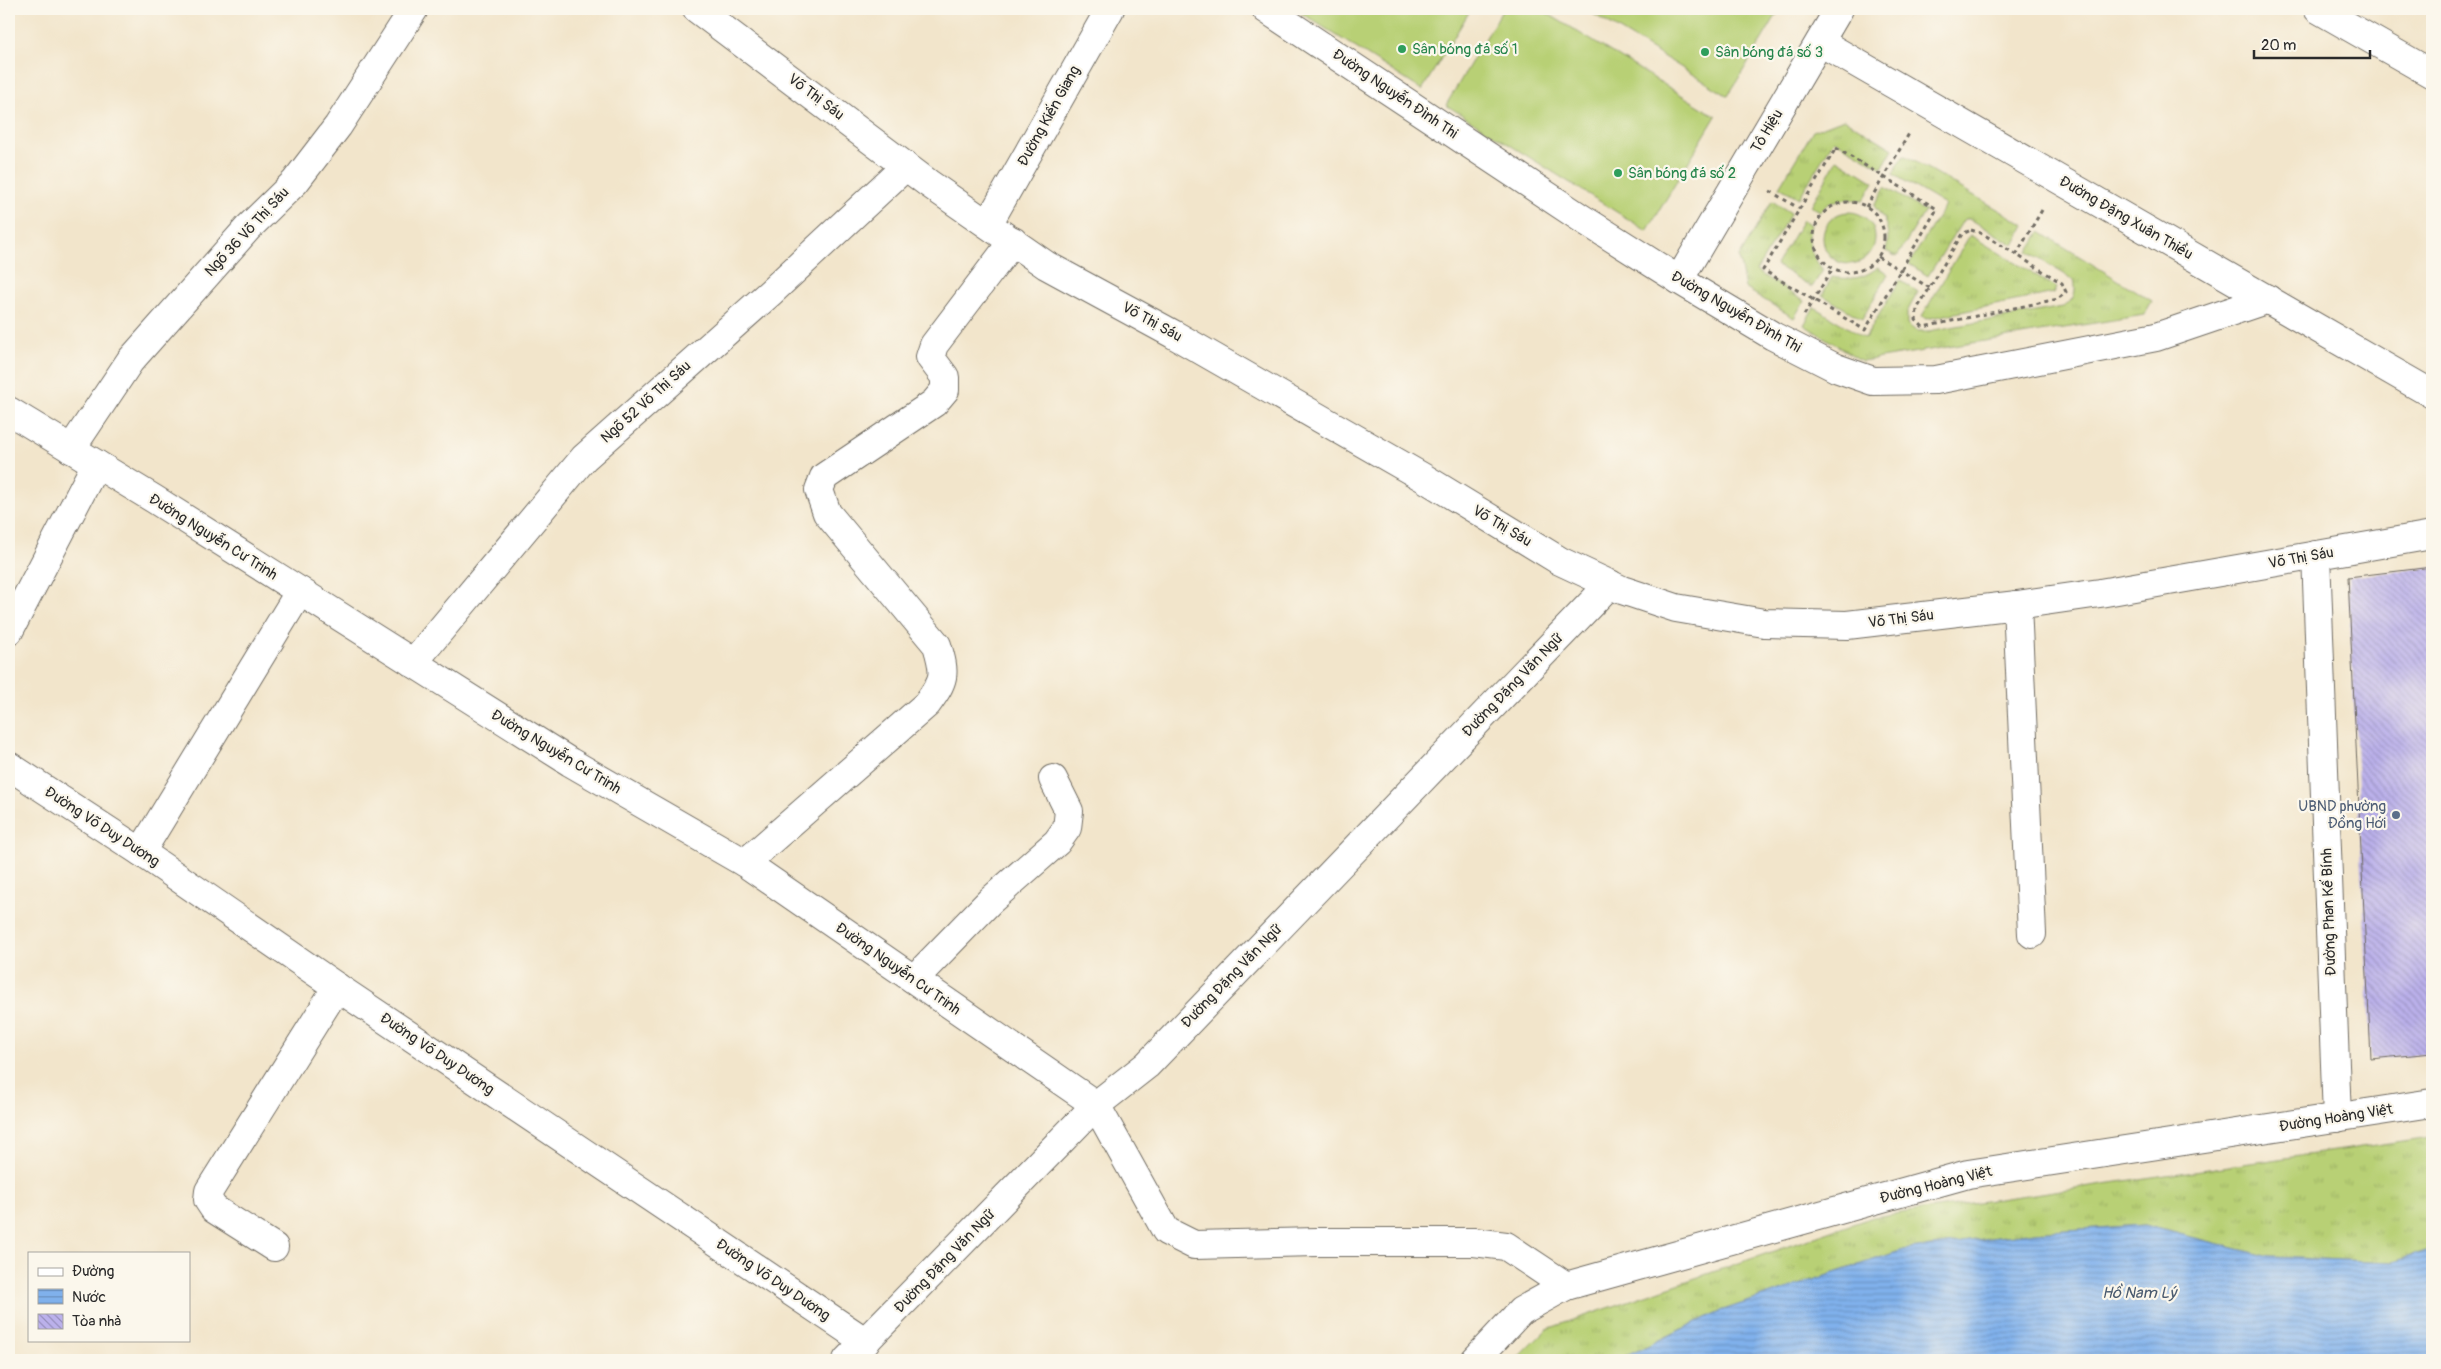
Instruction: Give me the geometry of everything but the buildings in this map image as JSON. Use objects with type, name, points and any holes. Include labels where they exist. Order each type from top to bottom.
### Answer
[{"type":"street","name":"Ngõ 36 Võ Thị Sáu","points":[[71,449],[130,361],[248,228],[295,182],[338,126],[414,9]]},
{"type":"street","name":"Võ Thị Sáu","points":[[697,9],[906,166],[1046,265],[1174,334],[1398,463],[1560,561],[1610,584],[1676,608],[1764,623],[1847,625],[2017,605],[2432,535]]},
{"type":"street","name":"Đường Kiến Giang","points":[[988,224],[1110,9]]},
{"type":"street","name":"Đường Nguyễn Đình Thi","points":[[1266,9],[1580,218],[1679,280],[1787,343],[1836,368],[1873,381],[1936,380],[2156,337],[2268,299]]},
{"type":"street","name":"Tô Hiệu","points":[[1679,280],[1839,9]]},
{"type":"street","points":[[2318,9],[2432,74]]},
{"type":"street","name":"Đường Đặng Xuân Thiều","points":[[1820,42],[2432,394]]},
{"type":"street","name":"Ngõ 52 Võ Thị Sáu","points":[[413,663],[584,458],[771,292],[906,166]]},
{"type":"street","points":[[745,863],[928,704],[941,684],[944,668],[937,645],[827,513],[819,490],[824,477],[934,403],[945,390],[944,377],[930,357],[934,345],[1013,241]]},
{"type":"street","name":"Đường Nguyễn Cư Trinh","points":[[9,411],[300,591],[570,762],[745,863],[1096,1105]]},
{"type":"street","points":[[9,631],[96,464]]},
{"type":"street","name":"Đường Phan Kế Bính","points":[[2316,555],[2337,1118]]},
{"type":"street","name":"Đường Đặng Văn Ngữ","points":[[857,1351],[1096,1105],[1147,1065],[1610,584]]},
{"type":"street","points":[[141,852],[300,591]]},
{"type":"street","points":[[2017,605],[2032,934]]},
{"type":"street","name":"Đường Võ Duy Dương","points":[[9,766],[141,852],[857,1351]]},
{"type":"street","points":[[914,979],[990,901],[1057,842],[1067,828],[1069,811],[1053,779]]},
{"type":"street","points":[[274,1246],[214,1209],[208,1200],[208,1191],[337,988]]},
{"type":"street","name":"Đường Hoàng Việt","points":[[1475,1360],[1521,1311],[1566,1286],[1968,1174],[2432,1103]]},
{"type":"street","points":[[1096,1105],[1166,1231],[1194,1246],[1317,1242],[1474,1242],[1506,1246],[1566,1286]]},
{"type":"path","points":[[1866,207],[1927,103]]},
{"type":"path","points":[[1836,148],[1937,209],[1901,270],[1865,330],[1763,270],[1836,148]]},
{"type":"path","points":[[2016,255],[2059,179]]},
{"type":"path","points":[[1843,203],[1855,203],[1866,207],[1875,214],[1882,230],[1882,246],[1878,257],[1861,270],[1850,272],[1833,268],[1821,258],[1815,247],[1814,235],[1816,224],[1823,214],[1832,207],[1843,203]]},
{"type":"path","points":[[1971,230],[1983,234],[2016,255],[2062,283],[2066,292],[2058,299],[1923,327],[1916,320],[1917,309],[1962,234],[1971,230]]},
{"type":"path","points":[[1878,257],[1930,288]]},
{"type":"path","points":[[1787,343],[1833,268]]},
{"type":"green space","name":"Sân bóng đá số 1","points":[[1295,9],[1471,9],[1422,90]]},
{"type":"green space","name":"Sân bóng đá số 2","points":[[1503,9],[1540,9],[1716,116],[1647,231],[1446,105]]},
{"type":"green space","name":"Sân bóng đá số 3","points":[[1585,9],[1780,9],[1728,96]]},
{"type":"green space","points":[[1844,119],[1893,149],[1882,168],[1834,140],[1799,198],[1779,187],[1813,131]]},
{"type":"green space","points":[[1904,155],[2025,225],[2014,245],[1970,219],[1964,219],[1928,276],[1909,264],[1945,205],[1893,174]]},
{"type":"green space","points":[[1837,159],[1874,182],[1863,201],[1852,199],[1834,201],[1820,211],[1811,206]]},
{"type":"green space","points":[[1885,187],[1925,211],[1897,257],[1886,251],[1888,232],[1882,216],[1874,206]]},
{"type":"green space","points":[[1772,201],[1791,213],[1756,271],[1804,301],[1794,318],[1745,288],[1739,257]]},
{"type":"green space","points":[[1844,212],[1854,212],[1868,219],[1875,233],[1875,243],[1868,257],[1854,264],[1844,264],[1834,260],[1827,253],[1823,243],[1823,233],[1827,223],[1834,216]]},
{"type":"green space","points":[[1803,220],[1811,225],[1809,243],[1816,260],[1823,270],[1812,287],[1776,265]]},
{"type":"green space","points":[[2040,232],[2152,301],[2144,315],[1862,361],[1804,325],[1814,307],[1865,338],[1900,280],[1918,292],[1907,312],[1907,324],[1916,331],[1929,331],[2063,307],[2074,296],[2074,280],[2028,252]]},
{"type":"green space","points":[[1970,235],[2057,288],[2054,293],[1926,319],[1922,316]]},
{"type":"green space","points":[[1878,267],[1888,274],[1862,319],[1822,295],[1832,277],[1856,278]]},
{"type":"green space","points":[[2432,1137],[2432,1249],[2393,1262],[2270,1257],[2144,1225],[2035,1232],[1903,1250],[1720,1311],[1618,1360],[1516,1360],[1547,1329],[1873,1217]]},
{"type":"water","name":"Hồ Nam Lý","points":[[2144,1225],[2270,1257],[2393,1262],[2432,1249],[2432,1360],[1618,1360],[1720,1311],[1903,1250],[2035,1232]]},
{"type":"place","name":"Sân bóng đá số 1","points":[[1402,49]]},
{"type":"place","name":"Sân bóng đá số 3","points":[[1705,52]]},
{"type":"place","name":"Sân bóng đá số 2","points":[[1618,173]]},
{"type":"place","name":"UBND phường Đồng Hới","points":[[2396,815]]}]
